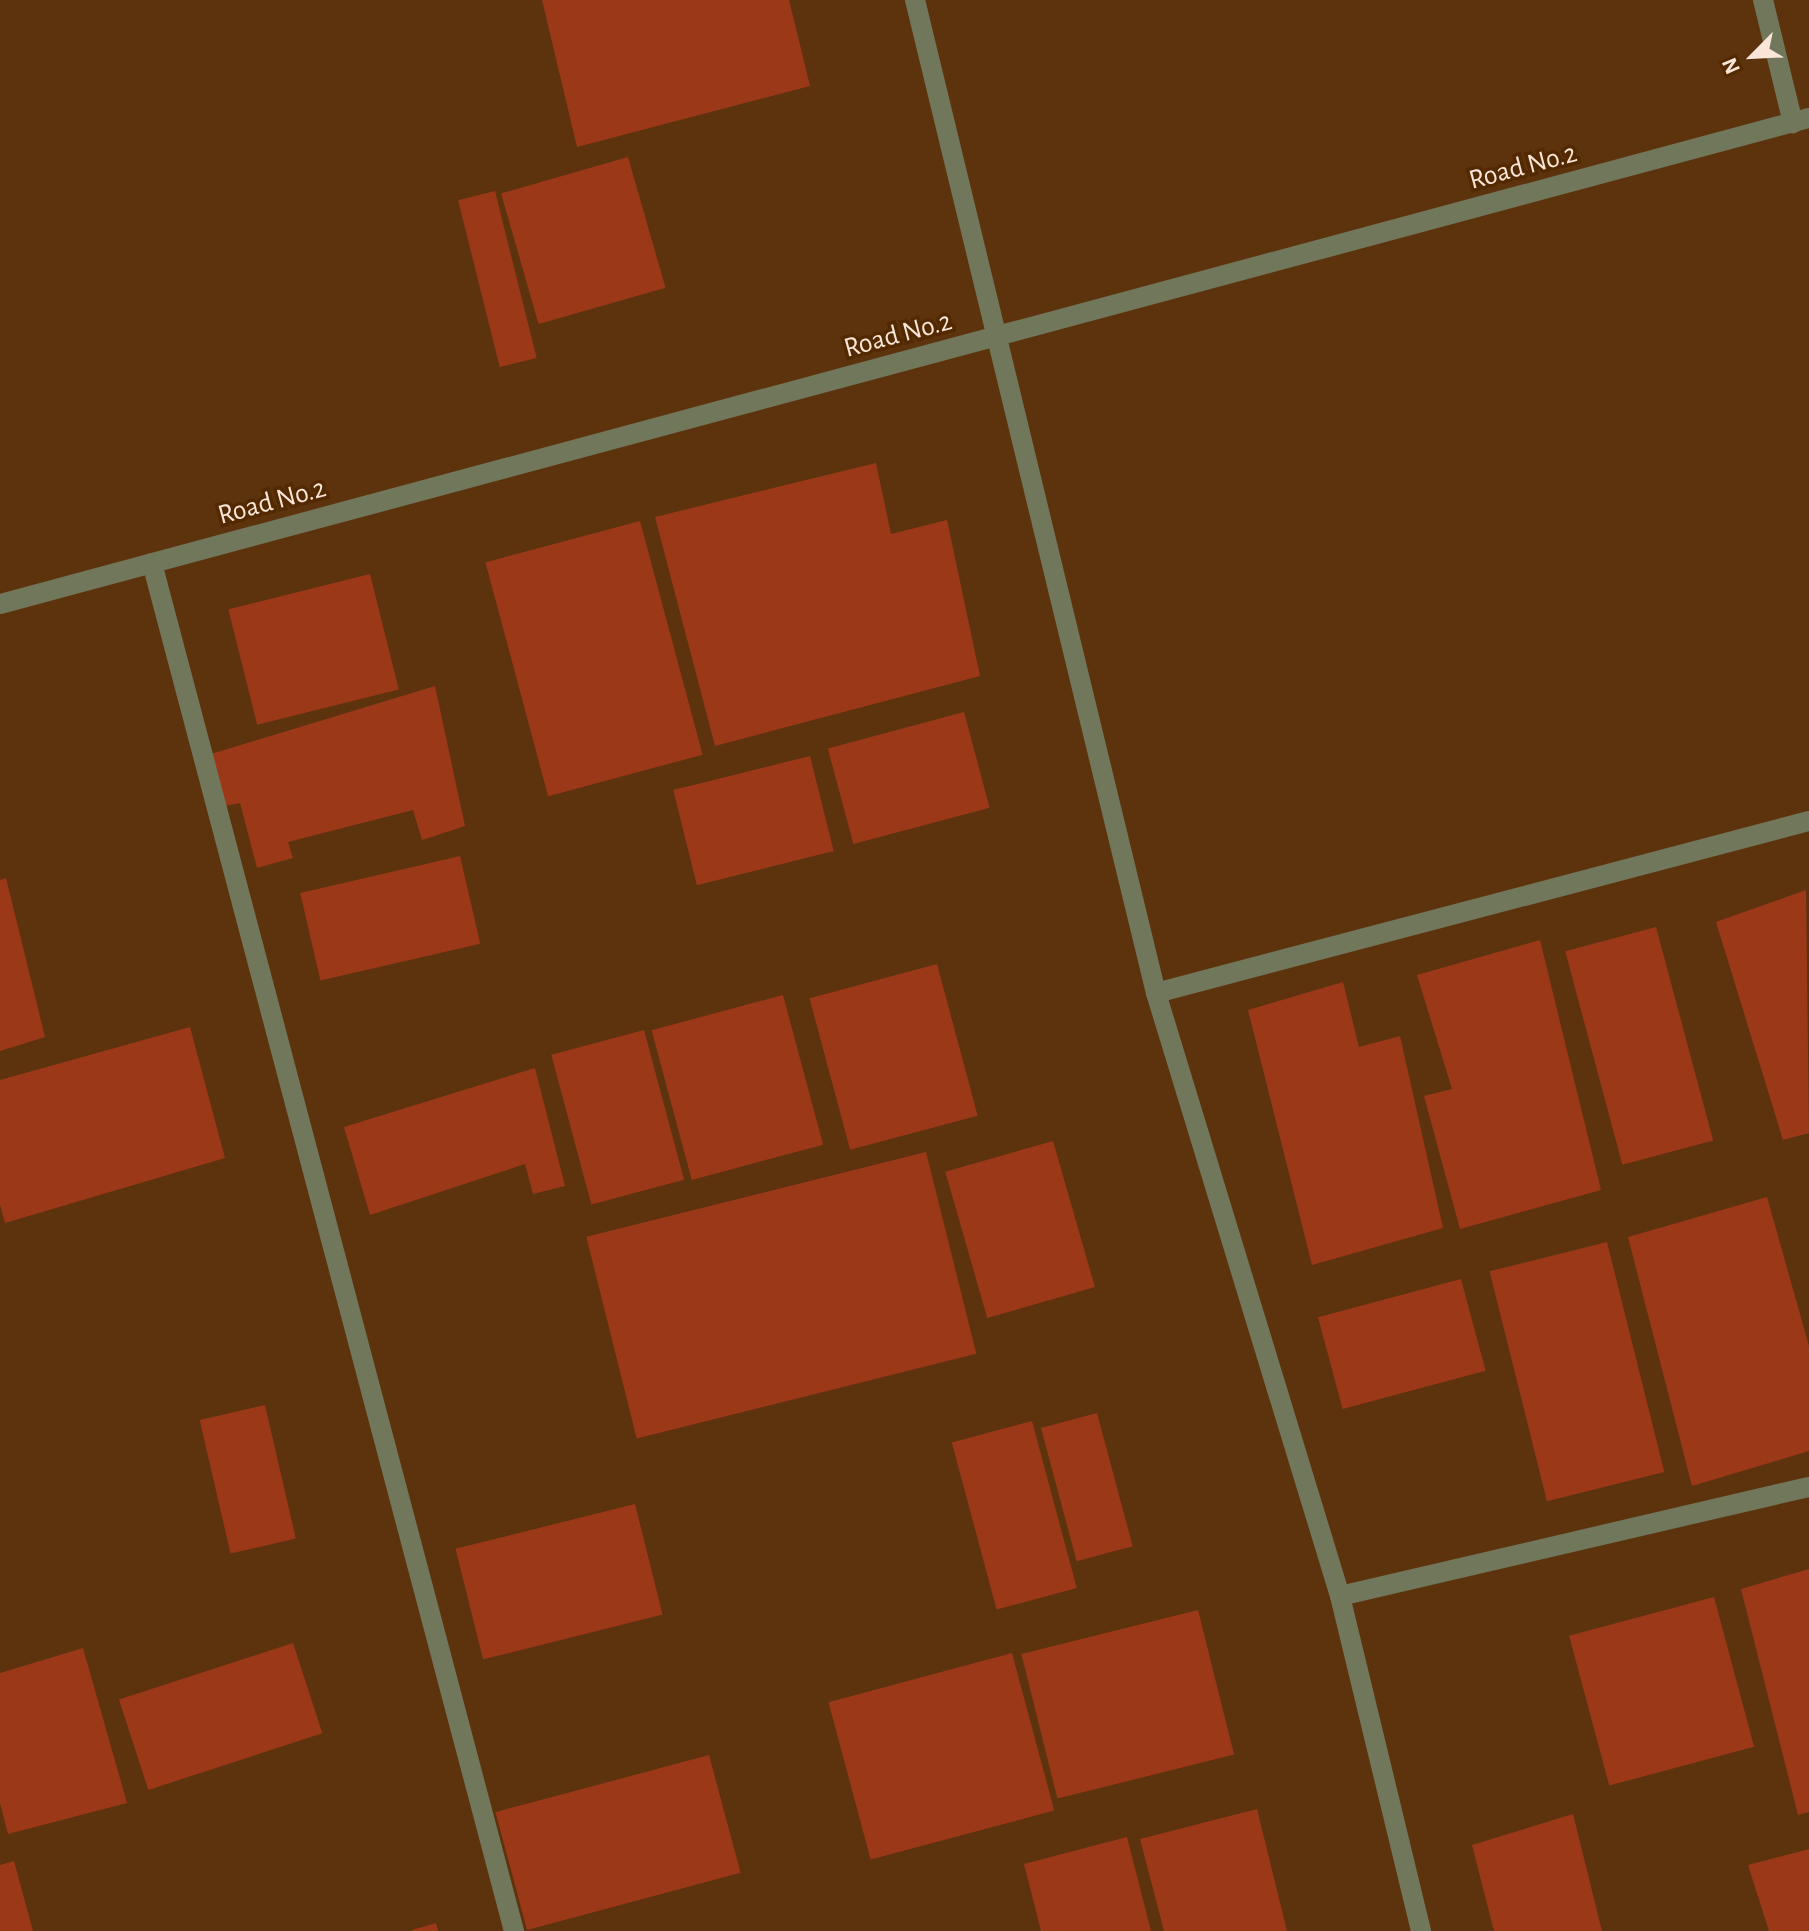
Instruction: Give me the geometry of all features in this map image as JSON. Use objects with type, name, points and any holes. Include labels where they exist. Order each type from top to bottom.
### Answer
[{"type":"street","points":[[915,0],[1156,993],[1340,1596],[1421,1931]]},
{"type":"street","points":[[1763,0],[1801,120]]},
{"type":"street","name":"Road No.2","points":[[0,604],[1801,120]]},
{"type":"street","points":[[152,563],[514,1931]]},
{"type":"street","points":[[1156,993],[1809,821]]},
{"type":"street","points":[[1340,1596],[1809,1487]]},
{"type":"building","points":[[542,0],[789,0],[810,86],[577,147]]},
{"type":"building","points":[[628,157],[665,288],[539,324],[501,193]]},
{"type":"building","points":[[495,191],[537,358],[500,367],[458,200]]},
{"type":"building","points":[[876,463],[891,534],[947,520],[980,676],[715,746],[655,517]]},
{"type":"building","points":[[640,521],[703,755],[548,796],[485,562]]},
{"type":"building","points":[[370,574],[399,689],[257,725],[228,609]]},
{"type":"building","points":[[435,686],[465,826],[422,840],[413,810],[288,842],[293,858],[257,868],[240,803],[224,806],[211,754]]},
{"type":"building","points":[[964,712],[990,808],[853,844],[828,748]]},
{"type":"building","points":[[810,756],[834,851],[697,885],[673,790]]},
{"type":"building","points":[[460,856],[480,944],[320,981],[300,893]]},
{"type":"building","points":[[6,878],[45,1037],[0,1051],[0,880]]},
{"type":"building","points":[[1806,890],[1809,1133],[1783,1140],[1716,922]]},
{"type":"building","points":[[1656,927],[1713,1140],[1622,1165],[1565,951]]},
{"type":"building","points":[[1540,940],[1601,1190],[1460,1229],[1424,1096],[1452,1089],[1417,975]]},
{"type":"building","points":[[937,964],[978,1116],[850,1150],[809,998]]},
{"type":"building","points":[[1343,982],[1359,1047],[1400,1036],[1443,1228],[1312,1265],[1248,1010]]},
{"type":"building","points":[[783,995],[823,1145],[692,1180],[652,1030]]},
{"type":"building","points":[[190,1027],[225,1158],[5,1223],[0,1205],[0,1080]]},
{"type":"building","points":[[644,1030],[684,1180],[591,1205],[551,1055]]},
{"type":"building","points":[[535,1068],[565,1186],[533,1194],[525,1164],[370,1215],[344,1127]]},
{"type":"building","points":[[1053,1141],[1095,1287],[987,1318],[945,1172]]},
{"type":"building","points":[[926,1152],[976,1354],[637,1438],[586,1237]]},
{"type":"building","points":[[1767,1197],[1809,1346],[1809,1451],[1692,1486],[1628,1237]]},
{"type":"building","points":[[1607,1242],[1664,1472],[1547,1501],[1490,1271]]},
{"type":"building","points":[[1461,1279],[1486,1371],[1343,1409],[1318,1317]]},
{"type":"building","points":[[265,1405],[296,1538],[231,1554],[200,1420]]},
{"type":"building","points":[[1097,1413],[1133,1546],[1077,1561],[1041,1428]]},
{"type":"building","points":[[1032,1421],[1077,1588],[997,1610],[952,1442]]},
{"type":"building","points":[[635,1504],[663,1615],[483,1659],[455,1549]]},
{"type":"building","points":[[1809,1569],[1809,1812],[1798,1815],[1741,1589]]},
{"type":"building","points":[[1714,1597],[1754,1747],[1609,1786],[1569,1636]]},
{"type":"building","points":[[1198,1610],[1234,1755],[1057,1799],[1021,1654]]},
{"type":"building","points":[[293,1643],[322,1733],[148,1790],[119,1700]]},
{"type":"building","points":[[83,1648],[127,1803],[8,1834],[0,1803],[0,1673]]},
{"type":"building","points":[[1012,1653],[1054,1810],[871,1860],[828,1702]]},
{"type":"building","points":[[709,1755],[741,1873],[527,1930],[496,1812]]},
{"type":"building","points":[[1257,1809],[1287,1931],[1164,1931],[1140,1839]]},
{"type":"building","points":[[1573,1814],[1602,1931],[1494,1931],[1472,1845]]},
{"type":"building","points":[[1127,1837],[1151,1931],[1041,1931],[1024,1864]]},
{"type":"building","points":[[1809,1849],[1809,1931],[1769,1931],[1748,1865]]},
{"type":"building","points":[[14,1861],[33,1931],[0,1931],[0,1865]]},
{"type":"building","points":[[436,1923],[438,1931],[412,1931],[412,1930]]}]
